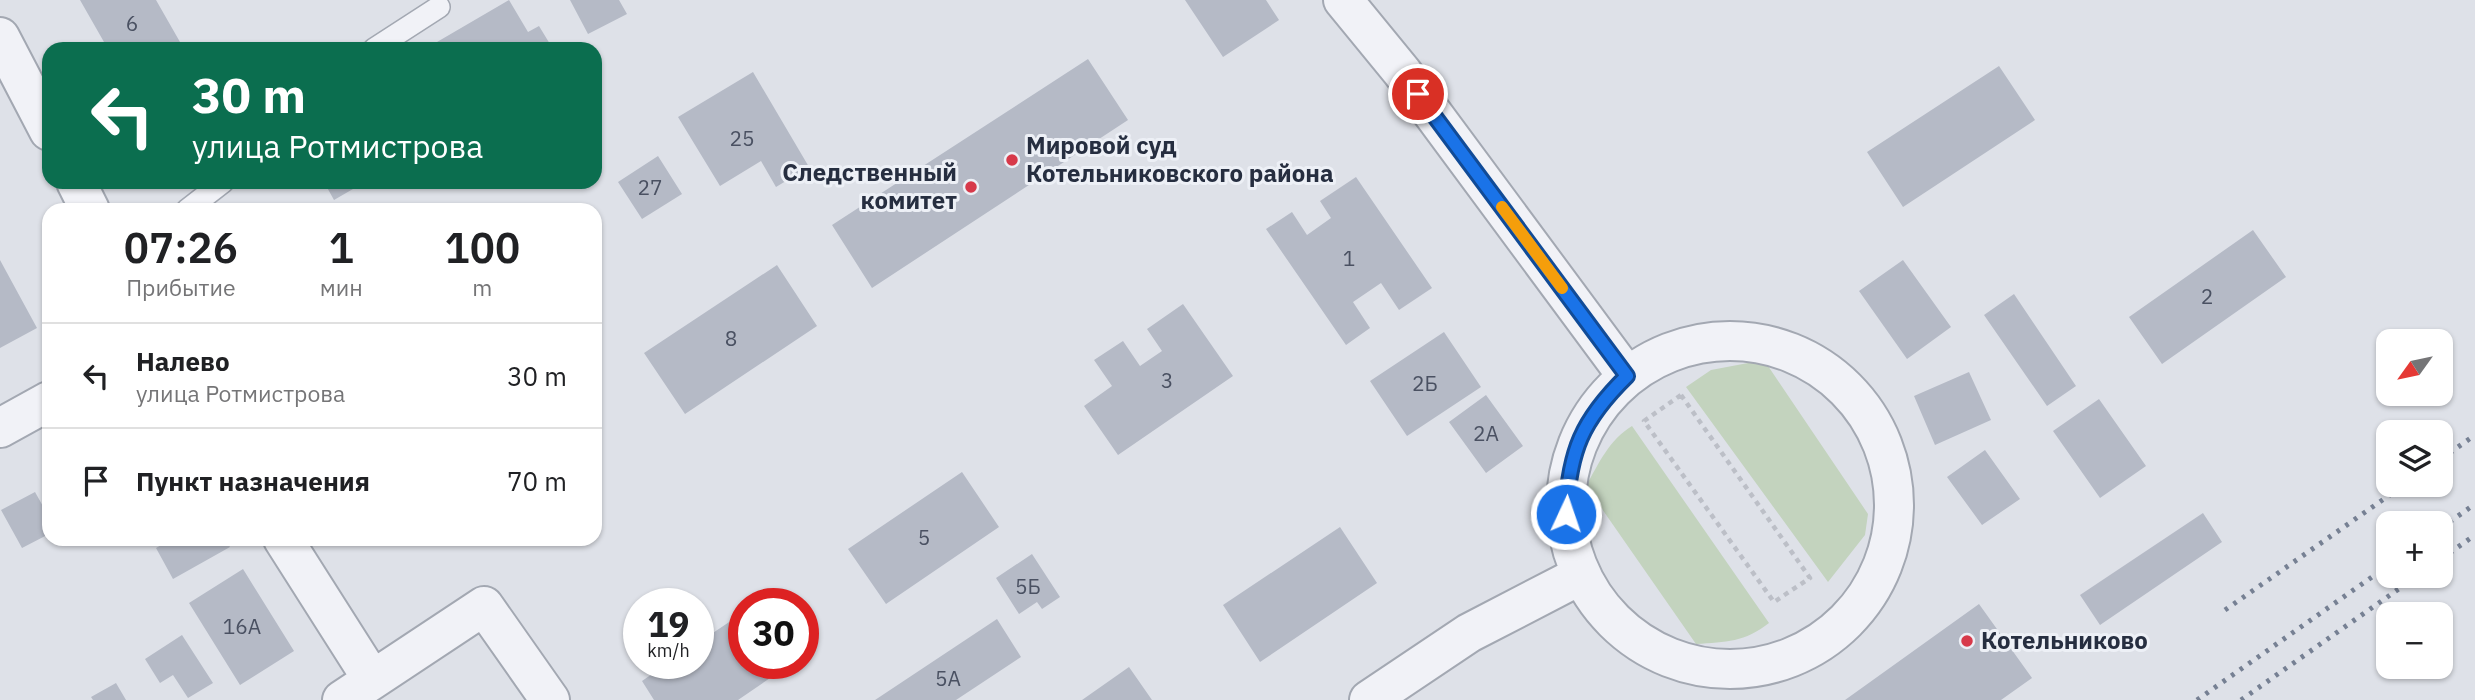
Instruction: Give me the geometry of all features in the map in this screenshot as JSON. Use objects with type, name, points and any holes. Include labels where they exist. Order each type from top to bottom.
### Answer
[{"type":"street","points":[[1343,0],[1402,72],[1627,376]]},
{"type":"street","points":[[0,37],[42,118]]},
{"type":"street","points":[[1741,340],[1779,348],[1815,363],[1846,388],[1871,418],[1887,454],[1895,493],[1893,532],[1883,569],[1864,602],[1839,630],[1807,651],[1772,665],[1759,667],[1734,670],[1696,666],[1661,654],[1628,634],[1601,607],[1581,575],[1571,545],[1566,514],[1567,482],[1574,452],[1587,423],[1605,398],[1627,376],[1663,354],[1701,342],[1741,340]]},
{"type":"street","points":[[0,428],[42,405]]},
{"type":"street","points":[[287,546],[357,689],[484,606],[550,700]]},
{"type":"street","points":[[1369,700],[1469,633],[1581,575]]},
{"type":"lane","points":[[385,42],[439,7]]},
{"type":"lane","points":[[196,203],[214,189]]},
{"type":"path","points":[[1681,395],[1810,578],[1774,602],[1644,421],[1681,395]]},
{"type":"green space","points":[[1764,360],[1868,514],[1865,535],[1828,582],[1686,387],[1711,370]]},
{"type":"green space","points":[[1632,426],[1769,623],[1752,634],[1735,640],[1696,644],[1586,486],[1611,445]]},
{"type":"building","points":[[80,0],[156,0],[180,42],[104,42]]},
{"type":"building","points":[[509,0],[528,32],[539,26],[549,42],[437,42]]},
{"type":"building","points":[[570,0],[619,0],[627,14],[588,34]]},
{"type":"building","points":[[1185,0],[1266,0],[1279,20],[1223,57]]},
{"type":"building","points":[[1088,59],[1128,120],[872,288],[832,225]]},
{"type":"building","points":[[1999,66],[2035,120],[1903,207],[1867,152]]},
{"type":"building","points":[[753,72],[809,167],[776,187],[761,161],[720,186],[678,117]]},
{"type":"building","points":[[658,156],[682,194],[642,219],[618,182]]},
{"type":"building","points":[[1356,177],[1432,288],[1399,310],[1381,283],[1353,302],[1370,328],[1346,345],[1266,229],[1292,212],[1307,235],[1331,218],[1320,201]]},
{"type":"building","points":[[328,189],[353,189],[334,200]]},
{"type":"building","points":[[2253,230],[2286,277],[2162,364],[2129,317]]},
{"type":"building","points":[[0,260],[37,328],[0,348]]},
{"type":"building","points":[[1903,260],[1951,327],[1907,359],[1859,291]]},
{"type":"building","points":[[777,265],[817,326],[685,414],[644,353]]},
{"type":"building","points":[[2014,294],[2076,386],[2047,406],[1984,315]]},
{"type":"building","points":[[1183,304],[1233,376],[1118,455],[1084,406],[1112,386],[1094,360],[1123,341],[1140,366],[1162,351],[1147,329]]},
{"type":"building","points":[[1444,332],[1481,387],[1407,436],[1370,381]]},
{"type":"building","points":[[1969,372],[1991,420],[1935,445],[1914,396]]},
{"type":"building","points":[[1486,395],[1523,446],[1486,473],[1449,422]]},
{"type":"building","points":[[2099,399],[2146,466],[2100,498],[2053,431]]},
{"type":"building","points":[[1985,450],[2020,499],[1982,525],[1947,477]]},
{"type":"building","points":[[962,472],[999,527],[886,604],[848,549]]},
{"type":"building","points":[[35,492],[42,504],[42,538],[22,548],[1,510]]},
{"type":"building","points":[[2203,513],[2222,542],[2100,625],[2080,595]]},
{"type":"building","points":[[1340,527],[1377,583],[1260,662],[1223,605]]},
{"type":"building","points":[[160,546],[230,547],[173,579],[156,548]]},
{"type":"building","points":[[1032,554],[1060,597],[1042,609],[1037,602],[1019,614],[996,578]]},
{"type":"building","points":[[243,569],[294,651],[240,685],[189,603]]},
{"type":"building","name":"Котельниково","points":[[1979,604],[2032,678],[2001,700],[1845,700]]},
{"type":"building","points":[[997,619],[1021,657],[956,700],[875,700]]},
{"type":"building","points":[[728,623],[728,679],[769,679],[738,700],[654,700],[642,681],[645,679],[714,679],[714,632]]},
{"type":"building","points":[[182,635],[213,683],[188,698],[173,675],[160,683],[145,659]]},
{"type":"building","points":[[1129,667],[1152,700],[1082,700]]},
{"type":"building","points":[[116,683],[126,700],[93,700],[91,697]]},
{"type":"railway","points":[[2453,451],[2475,435]]},
{"type":"railway","points":[[2225,610],[2387,497]]},
{"type":"railway","points":[[2453,520],[2475,504]]},
{"type":"railway","points":[[2453,551],[2475,535]]},
{"type":"railway","points":[[2197,700],[2376,574]]},
{"type":"railway","points":[[2241,700],[2400,588]]},
{"type":"slow traffic","points":[[1502,207],[1562,288]]},
{"type":"place","name":"Мировой суд Котельниковского района","points":[[1012,160]]},
{"type":"place","name":"Следственный комитет","points":[[971,187]]},
{"type":"place","name":"Котельниково","points":[[1967,641]]},
{"type":"route","points":[[1418,94],[1627,376],[1605,398],[1587,423],[1574,452],[1567,482],[1566,514]]}]
